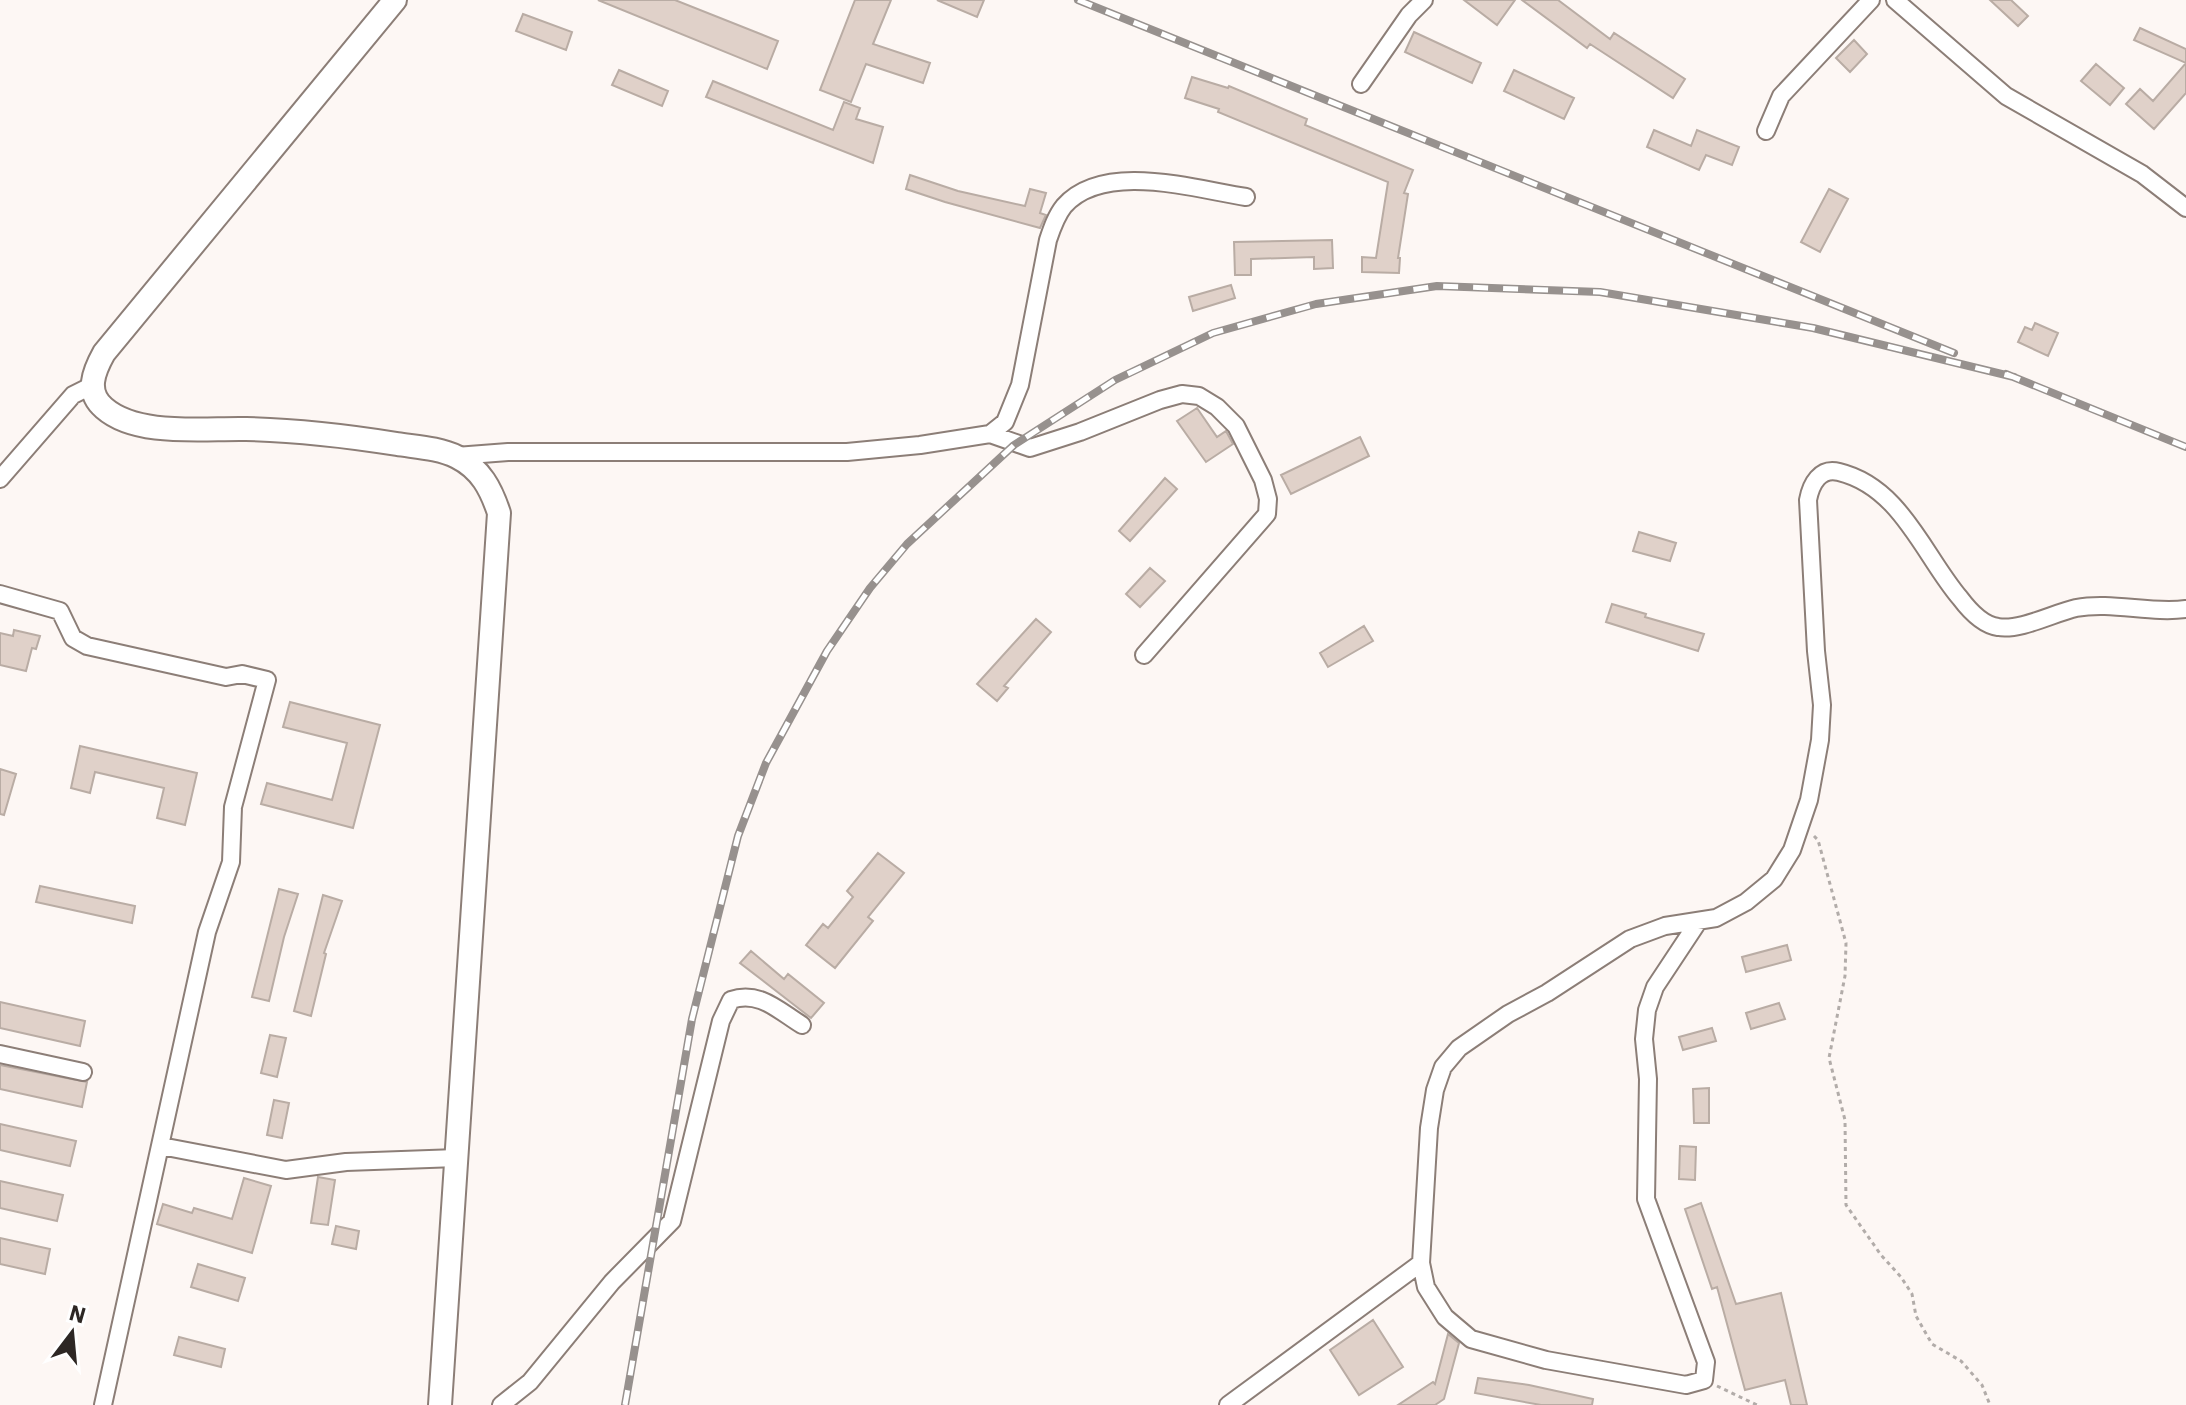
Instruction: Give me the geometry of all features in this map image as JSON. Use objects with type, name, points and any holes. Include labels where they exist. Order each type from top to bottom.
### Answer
[{"type":"street","points":[[395,0],[110,345],[95,371],[93,395],[103,407],[118,417],[140,425],[348,436],[432,449],[456,456],[474,469],[490,487],[499,513],[440,1405]]},
{"type":"street","points":[[1361,84],[1409,15],[1424,0]]},
{"type":"street","points":[[1766,131],[1781,96],[1871,0]]},
{"type":"street","points":[[1895,0],[2006,96],[2142,174],[2186,208]]},
{"type":"street","points":[[456,456],[508,452],[847,452],[990,434],[1005,422],[1020,385],[1048,240],[1054,221],[1065,205],[1085,191],[1106,183],[1143,180],[1246,197]]},
{"type":"street","points":[[0,479],[73,395],[93,385]]},
{"type":"street","points":[[990,434],[1014,445],[1030,448],[1182,394],[1199,396],[1217,407],[1236,426],[1263,480],[1268,499],[1267,514],[1144,655]]},
{"type":"street","points":[[1698,922],[1655,987],[1647,1010],[1644,1039],[1648,1079],[1646,1199],[1706,1362],[1704,1380],[1686,1385],[1546,1360],[1471,1339],[1445,1317],[1426,1287],[1421,1263],[1429,1128],[1435,1090],[1443,1067],[1459,1048],[1481,1031],[1630,939],[1665,926],[1716,918],[1746,902],[1774,879],[1792,850],[1802,820],[1816,770],[1820,740],[1822,705],[1808,500],[1811,484],[1823,473],[1834,471],[1849,475],[1876,492],[1922,541],[1958,596],[1977,617],[1998,628],[2020,625],[2078,608],[2186,609]]},
{"type":"street","points":[[0,594],[60,611],[73,638],[87,646],[226,677],[242,674],[267,680],[233,807],[231,862],[207,932],[103,1405]]},
{"type":"street","points":[[501,1405],[530,1382],[612,1282],[672,1221],[721,1021],[731,1000],[744,996],[760,998],[802,1025]]},
{"type":"street","points":[[0,1054],[83,1072]]},
{"type":"street","points":[[161,1146],[286,1170],[346,1162],[457,1158]]},
{"type":"street","points":[[1228,1405],[1421,1263]]},
{"type":"path","points":[[1802,820],[1818,840],[1846,943],[1845,976],[1829,1058],[1845,1120],[1846,1205],[1912,1294],[1916,1316],[1932,1344],[1961,1361],[1982,1385],[1990,1405]]},
{"type":"path","points":[[1704,1380],[1757,1405]]},
{"type":"building","points":[[598,0],[675,0],[778,41],[767,69]]},
{"type":"building","points":[[855,0],[891,0],[873,44],[930,63],[923,83],[866,64],[851,102],[820,90]]},
{"type":"building","points":[[937,0],[984,0],[977,17]]},
{"type":"building","points":[[1464,0],[1515,0],[1497,25]]},
{"type":"building","points":[[1522,0],[1558,0],[1610,39],[1614,33],[1685,79],[1673,98],[1590,44],[1587,48]]},
{"type":"building","points":[[1990,0],[2011,0],[2028,16],[2018,26]]},
{"type":"building","points":[[523,14],[572,32],[566,50],[516,31]]},
{"type":"building","points":[[2140,28],[2186,49],[2186,63],[2134,40]]},
{"type":"building","points":[[1414,32],[1481,63],[1472,83],[1405,52]]},
{"type":"building","points":[[1854,40],[1867,54],[1850,72],[1836,58]]},
{"type":"building","points":[[2186,63],[2186,93],[2154,129],[2126,104],[2140,89],[2153,101]]},
{"type":"building","points":[[2096,64],[2124,88],[2110,105],[2081,81]]},
{"type":"building","points":[[619,70],[668,91],[662,106],[612,85]]},
{"type":"building","points":[[1514,70],[1574,98],[1564,119],[1504,91]]},
{"type":"building","points":[[1192,77],[1229,86],[1307,119],[1305,125],[1413,170],[1404,193],[1408,194],[1398,258],[1399,273],[1362,272],[1362,257],[1376,258],[1388,182],[1218,112],[1219,109],[1185,98]]},
{"type":"building","points":[[713,81],[833,130],[844,102],[860,108],[856,119],[883,127],[873,163],[706,97]]},
{"type":"building","points":[[1654,130],[1691,146],[1697,130],[1739,147],[1732,165],[1706,155],[1699,170],[1647,147]]},
{"type":"building","points":[[910,175],[958,191],[1025,206],[1030,189],[1046,193],[1040,213],[1046,215],[1040,228],[945,202],[906,189]]},
{"type":"building","points":[[1829,189],[1848,199],[1820,252],[1801,242]]},
{"type":"building","points":[[1332,240],[1333,268],[1314,269],[1314,257],[1251,259],[1251,275],[1235,275],[1234,242]]},
{"type":"building","points":[[1231,285],[1235,298],[1193,311],[1189,297]]},
{"type":"building","points":[[2035,323],[2058,333],[2048,356],[2018,342],[2025,327],[2032,330]]},
{"type":"building","points":[[1197,408],[1217,437],[1226,431],[1233,444],[1206,462],[1177,421]]},
{"type":"building","points":[[1360,437],[1369,456],[1291,494],[1281,475]]},
{"type":"building","points":[[1165,478],[1177,489],[1130,541],[1119,531]]},
{"type":"building","points":[[1639,532],[1676,543],[1670,561],[1633,551]]},
{"type":"building","points":[[1150,568],[1165,581],[1140,607],[1126,594]]},
{"type":"building","points":[[1612,604],[1704,634],[1698,651],[1606,622]]},
{"type":"building","points":[[1036,619],[1051,632],[1004,686],[1008,688],[997,701],[977,684]]},
{"type":"building","points":[[1364,626],[1373,641],[1328,667],[1320,653]]},
{"type":"building","points":[[14,630],[40,636],[36,649],[32,648],[26,671],[0,665],[0,633],[13,636]]},
{"type":"building","points":[[290,702],[380,725],[353,828],[261,804],[267,783],[332,800],[347,743],[283,727]]},
{"type":"building","points":[[80,746],[197,773],[185,825],[157,818],[164,788],[95,772],[90,793],[71,788]]},
{"type":"building","points":[[0,769],[16,774],[4,815],[0,814]]},
{"type":"building","points":[[878,853],[904,873],[868,917],[873,921],[835,968],[806,945],[823,924],[828,928],[853,897],[847,891]]},
{"type":"building","points":[[40,886],[135,906],[132,923],[36,902]]},
{"type":"building","points":[[279,889],[298,894],[269,1001],[252,997]]},
{"type":"building","points":[[323,895],[342,901],[324,953],[311,1016],[294,1011]]},
{"type":"building","points":[[1787,945],[1791,960],[1746,972],[1742,957]]},
{"type":"building","points":[[751,951],[784,979],[788,974],[824,1003],[811,1018],[740,963]]},
{"type":"building","points":[[0,1002],[85,1021],[80,1046],[0,1028]]},
{"type":"building","points":[[1779,1003],[1785,1019],[1751,1029],[1746,1013]]},
{"type":"building","points":[[1712,1028],[1716,1041],[1683,1050],[1679,1037]]},
{"type":"building","points":[[270,1035],[286,1038],[277,1077],[261,1073]]},
{"type":"building","points":[[0,1065],[87,1082],[82,1107],[0,1089]]},
{"type":"building","points":[[1709,1088],[1709,1123],[1694,1123],[1693,1089]]},
{"type":"building","points":[[274,1100],[289,1103],[282,1138],[267,1135]]},
{"type":"building","points":[[0,1124],[76,1141],[70,1166],[0,1150]]},
{"type":"building","points":[[1680,1146],[1696,1147],[1695,1180],[1679,1179]]},
{"type":"building","points":[[318,1177],[335,1180],[328,1225],[311,1223]]},
{"type":"building","points":[[244,1178],[271,1186],[252,1253],[157,1224],[163,1204],[192,1213],[194,1208],[232,1219]]},
{"type":"building","points":[[0,1181],[63,1195],[57,1221],[0,1208]]},
{"type":"building","points":[[1701,1203],[1736,1304],[1781,1293],[1807,1405],[1791,1405],[1785,1380],[1745,1390],[1717,1287],[1712,1289],[1685,1209]]},
{"type":"building","points":[[336,1226],[359,1231],[356,1249],[332,1244]]},
{"type":"building","points":[[0,1238],[50,1249],[45,1274],[0,1264]]},
{"type":"building","points":[[198,1264],[245,1278],[238,1301],[191,1287]]},
{"type":"building","points":[[1373,1320],[1403,1367],[1359,1395],[1330,1350]]},
{"type":"building","points":[[1448,1334],[1459,1343],[1444,1399],[1435,1405],[1398,1405],[1433,1382],[1435,1384]]},
{"type":"building","points":[[179,1337],[225,1349],[221,1367],[174,1355]]},
{"type":"building","points":[[1478,1378],[1593,1399],[1592,1405],[1541,1405],[1475,1393]]},
{"type":"railway","points":[[1078,0],[1954,353]]},
{"type":"railway","points":[[625,1405],[692,1019],[738,836],[766,763],[827,651],[870,588],[907,544],[1014,445],[1115,380],[1213,333],[1316,304],[1437,286],[1600,292],[1813,328],[2014,377]]},
{"type":"railway","points":[[2006,374],[2186,447]]}]
